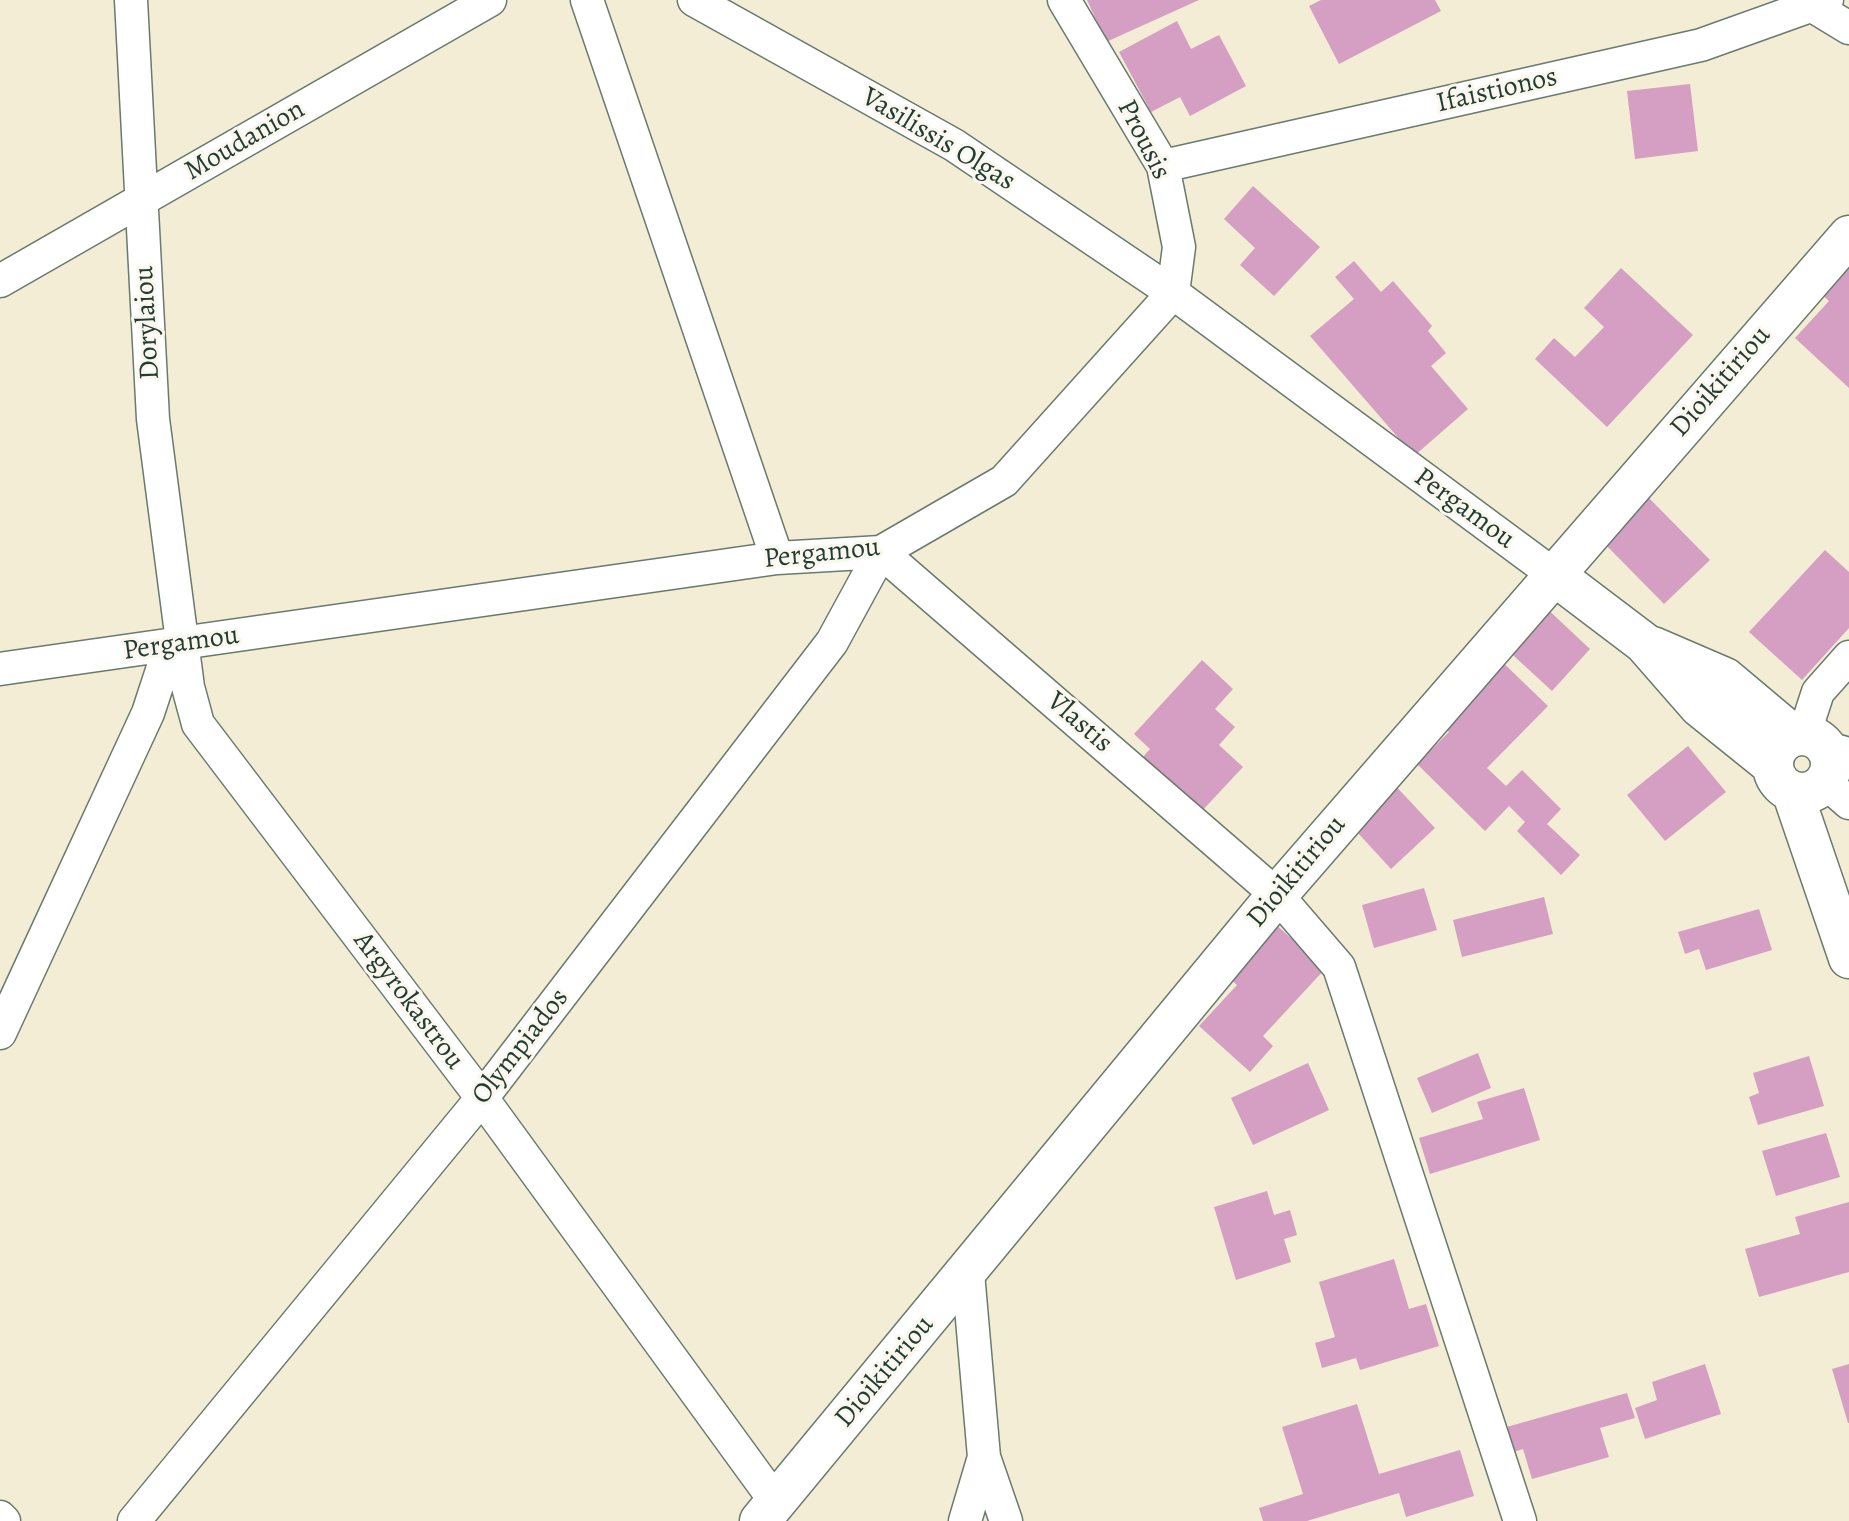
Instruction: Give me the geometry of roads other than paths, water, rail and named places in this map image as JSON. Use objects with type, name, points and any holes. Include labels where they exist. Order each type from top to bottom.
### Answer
[{"type":"street","name":"Dorylaiou","points":[[131,0],[153,419],[176,645]]},
{"type":"street","name":"Moudanion","points":[[0,281],[490,0]]},
{"type":"street","points":[[587,0],[777,558]]},
{"type":"street","name":"Prousis","points":[[1064,0],[1163,166],[1179,247],[1173,293]]},
{"type":"street","name":"Vasilissis Olgas","points":[[712,2],[954,145],[1173,293]]},
{"type":"street","points":[[1813,2],[1849,28]]},
{"type":"street","name":"Ifaistionos","points":[[1163,166],[1701,45],[1813,2]]},
{"type":"street","name":"Dioikitiriou","points":[[768,1511],[968,1273],[1277,895],[1849,236]]},
{"type":"street","name":"Pergamou","points":[[0,669],[777,558],[881,552],[1004,481],[1173,293],[1553,574]]},
{"type":"street","name":"Vlastis","points":[[881,552],[1277,895],[1339,967],[1520,1521]]},
{"type":"street","name":"Olympiados","points":[[134,1521],[482,1098],[832,642],[881,552]]},
{"type":"street","points":[[1553,574],[1644,643],[1725,678],[1814,764]]},
{"type":"street","points":[[0,1033],[148,713],[176,645]]},
{"type":"street","name":"Argyrokastrou","points":[[176,645],[198,724],[482,1098],[768,1511]]},
{"type":"street","points":[[1849,657],[1818,692],[1814,764],[1849,958]]},
{"type":"street","points":[[968,1273],[984,1457],[1006,1521]]},
{"type":"street","points":[[965,1521],[984,1457]]}]
